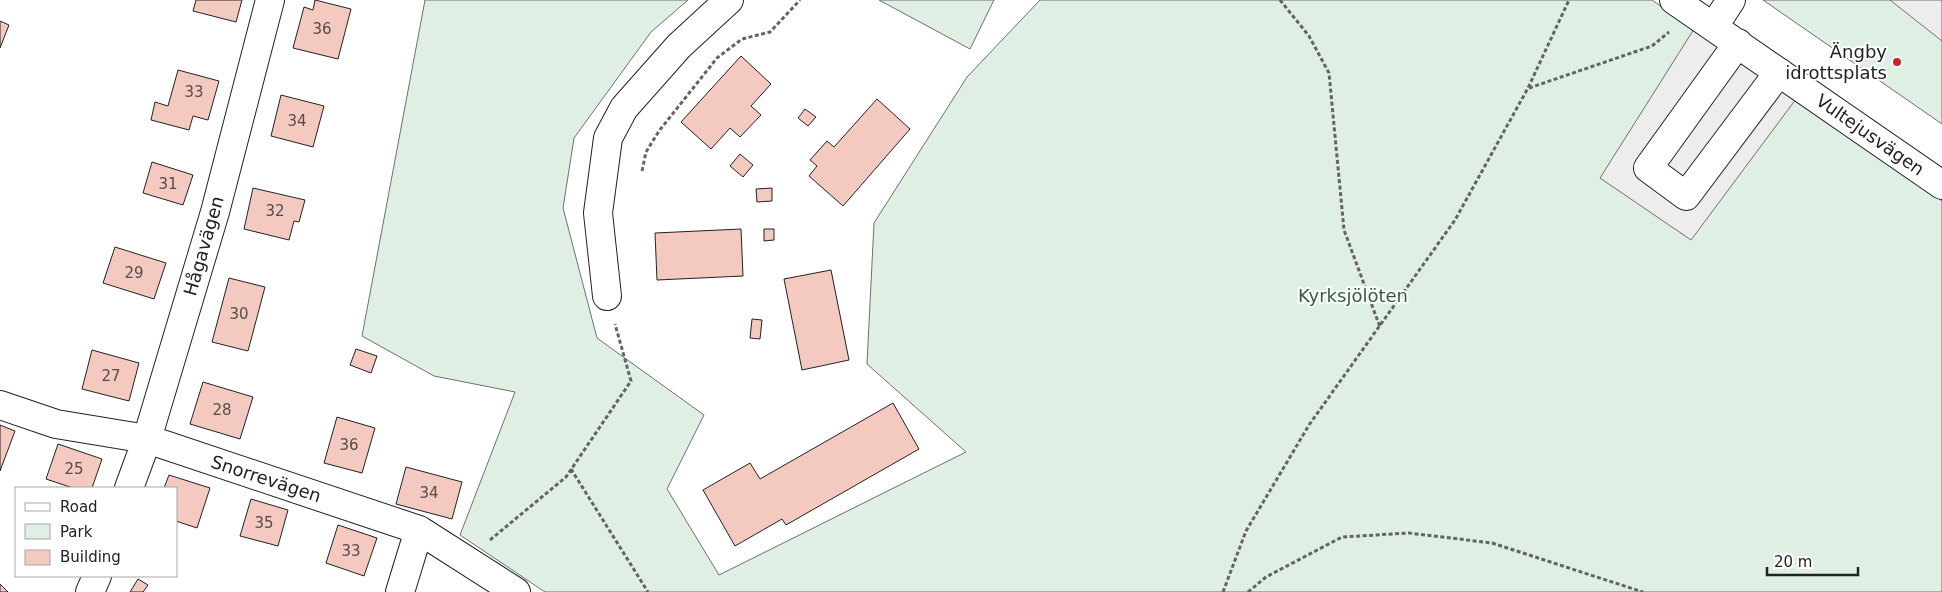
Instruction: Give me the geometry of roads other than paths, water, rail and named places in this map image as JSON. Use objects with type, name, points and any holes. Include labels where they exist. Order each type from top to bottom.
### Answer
[{"type":"street","name":"Hågavägen","points":[[129,487],[147,439],[215,212],[270,0]]},
{"type":"street","points":[[607,296],[598,213],[608,138],[624,108],[679,46],[729,0]]},
{"type":"street","points":[[1694,13],[1732,0]]},
{"type":"street","name":"Vultejusvägen","points":[[1694,13],[1942,185]]},
{"type":"street","points":[[1738,43],[1648,168],[1686,196],[1779,72]]},
{"type":"street","name":"Snorrevägen","points":[[0,405],[56,424],[147,439],[419,530],[516,592]]},
{"type":"street","points":[[400,592],[419,530]]},
{"type":"street","points":[[90,592],[97,577]]},
{"type":"place","name":"Ängby idrottsplats","points":[[1897,62]]},
{"type":"park label","name":"Kyrksjölöten","points":[[1353,296]]}]
